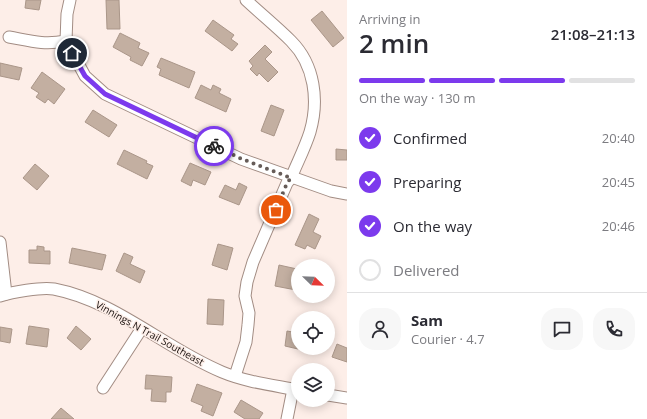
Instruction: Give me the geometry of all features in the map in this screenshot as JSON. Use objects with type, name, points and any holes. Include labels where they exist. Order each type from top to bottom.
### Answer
[{"type":"street","points":[[70,0],[67,14],[66,41],[85,76],[105,94],[242,159],[291,178],[331,191],[347,194]]},
{"type":"street","points":[[235,376],[246,342],[249,313],[245,296],[247,282],[253,262],[287,183],[291,178],[309,133],[313,118],[314,97],[312,77],[304,58],[292,41],[246,0]]},
{"type":"street","points":[[9,37],[49,44],[66,41]]},
{"type":"street","points":[[0,242],[3,295]]},
{"type":"street","name":"Vinnings N Trail Southeast","points":[[3,295],[14,292],[52,289],[83,298],[106,307],[176,349],[222,372],[259,383],[291,388]]},
{"type":"street","points":[[103,388],[142,328]]},
{"type":"street","points":[[335,396],[347,398]]},
{"type":"street","points":[[287,419],[291,406]]},
{"type":"building","points":[[26,0],[41,0],[39,10],[25,8]]},
{"type":"building","points":[[106,0],[119,0],[120,29],[107,29]]},
{"type":"building","points":[[322,11],[344,38],[333,47],[311,20]]},
{"type":"building","points":[[213,20],[234,35],[231,39],[238,44],[232,51],[205,31]]},
{"type":"building","points":[[120,33],[140,43],[138,48],[149,53],[142,66],[130,60],[131,57],[113,47]]},
{"type":"building","points":[[265,45],[272,52],[265,59],[278,72],[268,82],[259,73],[257,76],[250,69],[253,66],[249,61]]},
{"type":"building","points":[[161,58],[195,72],[189,88],[159,75],[161,69],[157,67]]},
{"type":"building","points":[[0,63],[22,68],[19,80],[0,76]]},
{"type":"building","points":[[42,72],[65,89],[54,104],[48,99],[45,103],[36,97],[39,93],[31,88]]},
{"type":"building","points":[[201,85],[211,90],[213,85],[221,89],[219,93],[231,99],[226,112],[195,98]]},
{"type":"building","points":[[271,105],[284,110],[274,136],[261,131]]},
{"type":"building","points":[[93,110],[117,125],[109,137],[85,122]]},
{"type":"building","points":[[336,149],[347,150],[347,160],[336,160]]},
{"type":"building","points":[[124,150],[147,161],[146,163],[153,166],[147,179],[117,164]]},
{"type":"building","points":[[190,163],[211,172],[205,185],[193,180],[191,186],[181,181]]},
{"type":"building","points":[[35,164],[49,176],[37,190],[23,178]]},
{"type":"building","points":[[239,183],[247,187],[239,205],[219,197],[225,185],[236,190]]},
{"type":"building","points":[[309,214],[319,219],[313,232],[321,236],[315,249],[307,245],[305,249],[295,245]]},
{"type":"building","points":[[218,244],[233,248],[227,270],[212,265]]},
{"type":"building","points":[[37,246],[44,247],[44,251],[50,251],[50,264],[29,263],[29,250],[37,250]]},
{"type":"building","points":[[72,248],[106,255],[102,270],[69,263]]},
{"type":"building","points":[[124,253],[133,257],[130,264],[145,271],[140,283],[116,271]]},
{"type":"building","points":[[279,265],[291,268],[291,289],[275,286]]},
{"type":"building","points":[[208,299],[224,300],[223,325],[207,324]]},
{"type":"building","points":[[29,326],[49,329],[47,347],[26,344]]},
{"type":"building","points":[[76,326],[91,339],[81,350],[67,338]]},
{"type":"building","points":[[0,327],[12,329],[10,343],[0,341]]},
{"type":"building","points":[[287,331],[291,332],[291,347],[285,346]]},
{"type":"building","points":[[337,344],[347,348],[347,362],[332,357],[333,355],[335,355]]},
{"type":"building","points":[[146,375],[172,377],[171,392],[166,392],[166,402],[151,401],[152,389],[145,389]]},
{"type":"building","points":[[197,384],[222,393],[213,416],[201,411],[203,406],[191,401]]},
{"type":"building","points":[[241,400],[263,413],[259,419],[245,419],[234,412]]},
{"type":"building","points":[[61,408],[74,419],[51,419]]},
{"type":"way so far","points":[[214,146],[242,159],[291,178],[287,183],[276,210]]},
{"type":"route","points":[[72,53],[85,76],[105,94],[214,146]]}]
